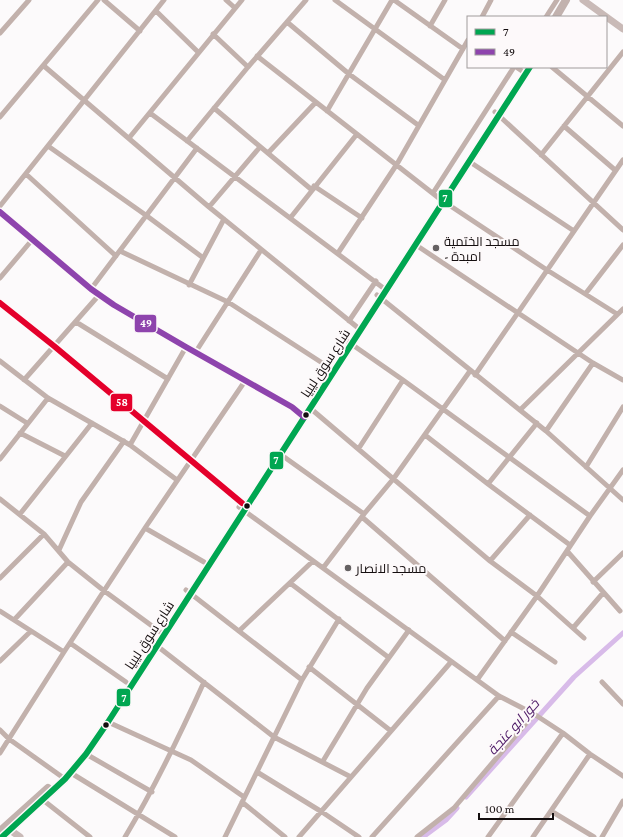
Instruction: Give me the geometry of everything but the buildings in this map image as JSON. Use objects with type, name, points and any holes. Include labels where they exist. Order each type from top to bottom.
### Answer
[{"type":"main road","points":[[557,16],[566,0]]},
{"type":"main road","points":[[562,16],[572,0]]},
{"type":"main road","name":"شارع سوق ليبيا","points":[[188,592],[204,562],[280,454],[330,368],[379,297],[379,284],[470,162],[497,114],[519,68]]},
{"type":"main road","name":"شارع سوق ليبيا","points":[[5,829],[43,800],[86,754],[108,722],[154,644],[242,507],[302,415],[310,408],[357,327],[416,245],[442,200],[497,114],[529,68]]},
{"type":"main road","name":"شارع سوق ليبيا","points":[[2,837],[5,829],[66,776],[126,682],[154,644]]},
{"type":"street","points":[[0,33],[29,0]]},
{"type":"street","points":[[0,117],[96,2],[89,0]]},
{"type":"street","points":[[104,0],[140,31]]},
{"type":"street","points":[[0,206],[164,0]]},
{"type":"street","points":[[226,0],[235,8]]},
{"type":"street","points":[[129,138],[242,0]]},
{"type":"street","points":[[187,141],[257,56],[306,0]]},
{"type":"street","points":[[335,0],[445,80]]},
{"type":"street","points":[[327,111],[393,0],[463,49]]},
{"type":"street","points":[[430,26],[445,0]]},
{"type":"street","points":[[483,16],[491,0]]},
{"type":"street","points":[[547,16],[557,0]]},
{"type":"street","points":[[584,0],[606,16]]},
{"type":"street","points":[[156,11],[198,52]]},
{"type":"street","points":[[607,17],[623,29]]},
{"type":"street","points":[[287,22],[349,74],[418,126]]},
{"type":"street","points":[[214,34],[248,67]]},
{"type":"street","points":[[338,253],[396,164],[467,42]]},
{"type":"street","points":[[541,155],[623,52]]},
{"type":"street","points":[[257,56],[442,200],[547,270],[618,314]]},
{"type":"street","points":[[44,66],[261,250],[357,327]]},
{"type":"street","points":[[433,193],[519,68]]},
{"type":"street","points":[[553,68],[623,126]]},
{"type":"street","points":[[268,153],[316,102]]},
{"type":"street","points":[[214,108],[260,147],[313,188],[362,218]]},
{"type":"street","points":[[150,113],[379,284],[349,321]]},
{"type":"street","points":[[497,114],[623,230]]},
{"type":"street","points":[[564,126],[616,170]]},
{"type":"street","points":[[291,217],[357,134]]},
{"type":"street","points":[[48,146],[202,257]]},
{"type":"street","points":[[210,207],[260,147]]},
{"type":"street","points":[[91,289],[197,148]]},
{"type":"street","points":[[475,375],[623,160]]},
{"type":"street","points":[[470,162],[574,230]]},
{"type":"street","points":[[26,174],[116,256]]},
{"type":"street","points":[[0,212],[99,295],[195,353],[292,407],[302,415]]},
{"type":"street","points":[[189,285],[202,257],[224,219]]},
{"type":"street","points":[[0,278],[32,240]]},
{"type":"street","points":[[416,245],[579,352],[593,363],[623,380]]},
{"type":"street","points":[[586,293],[623,245]]},
{"type":"street","points":[[195,353],[261,250]]},
{"type":"street","points":[[120,251],[189,285],[228,302],[330,368]]},
{"type":"street","points":[[24,380],[99,295]]},
{"type":"street","points":[[379,297],[537,423],[623,500]]},
{"type":"street","points":[[0,303],[191,459],[242,507],[313,561],[499,696],[534,714],[623,776]]},
{"type":"street","points":[[520,410],[623,309]]},
{"type":"street","points":[[76,322],[168,379]]},
{"type":"street","points":[[349,342],[444,409],[590,516]]},
{"type":"street","points":[[130,445],[186,347]]},
{"type":"street","points":[[0,361],[48,398],[124,441],[177,480]]},
{"type":"street","points":[[546,431],[593,363]]},
{"type":"street","points":[[323,568],[394,478],[470,371]]},
{"type":"street","points":[[359,448],[403,380]]},
{"type":"street","points":[[0,752],[104,590],[245,381]]},
{"type":"street","points":[[0,459],[48,398]]},
{"type":"street","points":[[0,406],[27,423]]},
{"type":"street","points":[[586,467],[623,407]]},
{"type":"street","points":[[310,408],[359,448],[490,561],[537,596],[584,638]]},
{"type":"street","points":[[20,514],[92,423]]},
{"type":"street","points":[[488,484],[537,423]]},
{"type":"street","points":[[20,433],[65,456]]},
{"type":"street","points":[[425,435],[570,545]]},
{"type":"street","points":[[59,550],[81,502],[124,441]]},
{"type":"street","points":[[280,454],[363,516],[505,641]]},
{"type":"street","points":[[477,680],[537,596],[570,545],[623,470]]},
{"type":"street","points":[[0,499],[44,534],[68,562],[161,633]]},
{"type":"street","points":[[490,561],[530,515]]},
{"type":"street","points":[[145,528],[204,562]]},
{"type":"street","points":[[1,575],[44,534]]},
{"type":"street","points":[[567,551],[620,611]]},
{"type":"street","points":[[593,582],[623,553]]},
{"type":"street","points":[[239,631],[313,561]]},
{"type":"street","points":[[14,620],[68,562]]},
{"type":"street","points":[[290,583],[388,657]]},
{"type":"street","points":[[188,592],[302,680]]},
{"type":"street","points":[[573,628],[603,593]]},
{"type":"street","points":[[0,611],[64,652]]},
{"type":"street","points":[[225,837],[302,680],[339,619]]},
{"type":"street","points":[[323,761],[357,703],[388,657],[409,630]]},
{"type":"street","points":[[0,661],[31,631]]},
{"type":"street","points":[[511,632],[555,662]]},
{"type":"street","points":[[70,643],[126,682]]},
{"type":"street","points":[[154,644],[274,737],[323,761],[351,777]]},
{"type":"street","points":[[299,837],[451,662]]},
{"type":"street","points":[[310,667],[391,731]]},
{"type":"street","points":[[126,837],[152,792],[173,751],[204,682]]},
{"type":"street","points":[[602,682],[623,704]]},
{"type":"street","points":[[372,837],[499,696]]},
{"type":"street","points":[[417,837],[454,808],[534,714]]},
{"type":"street","points":[[108,722],[173,751],[199,765],[243,800],[285,837]]},
{"type":"street","points":[[0,730],[9,739],[66,776],[139,815],[175,837]]},
{"type":"street","points":[[488,837],[563,733]]},
{"type":"street","points":[[86,754],[152,792]]},
{"type":"street","points":[[533,837],[590,754]]},
{"type":"street","points":[[257,772],[359,837]]},
{"type":"street","points":[[43,800],[90,837]]},
{"type":"street","points":[[602,837],[623,801]]},
{"type":"street","points":[[551,811],[594,837]]},
{"type":"street","points":[[5,829],[20,837]]},
{"type":"waterway","name":"خور ابو عنجة","points":[[466,797],[574,677],[623,633]]},
{"type":"waterway","name":"خور ابو عنجة","points":[[423,837],[446,820],[457,808]]},
{"type":"transit line","name":"7","points":[[2,837],[65,779],[86,754],[108,722],[529,68]]},
{"type":"transit line","name":"49","points":[[0,212],[91,289],[114,305],[292,407],[304,417]]},
{"type":"transit line","name":"58","points":[[0,303],[54,346],[242,503]]},
{"type":"place","name":"مسجد الختمية - امبدة","points":[[436,248]]},
{"type":"place","name":"مسجد الانصار","points":[[348,568]]}]
